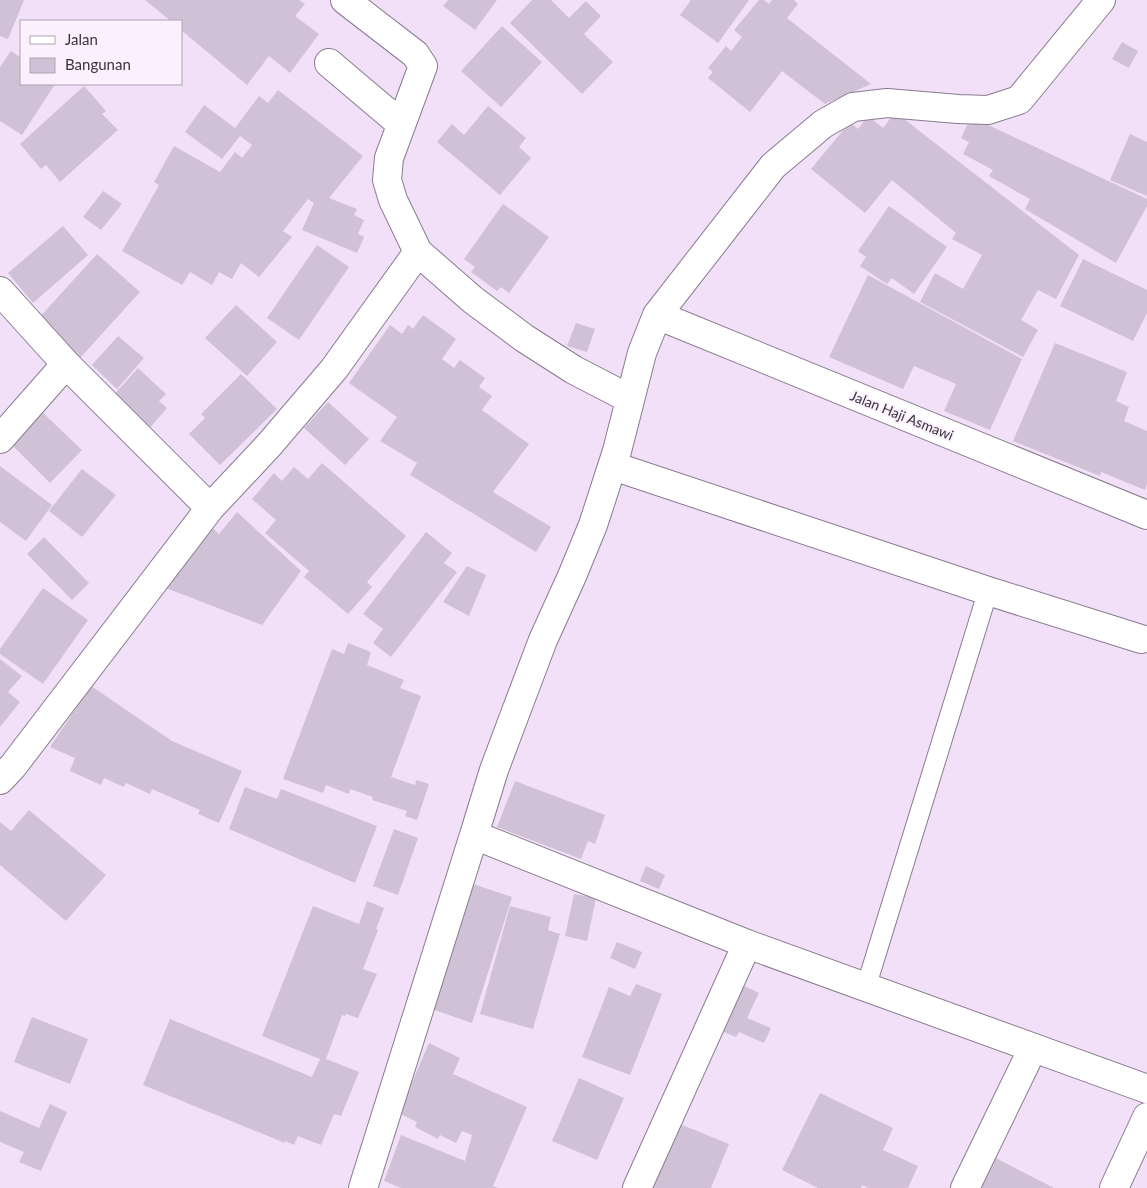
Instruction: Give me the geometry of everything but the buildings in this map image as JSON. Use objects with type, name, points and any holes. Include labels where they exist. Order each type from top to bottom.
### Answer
[{"type":"street","points":[[345,0],[414,54],[424,66],[388,158],[387,180],[393,200],[418,252],[473,300],[524,338],[574,370],[630,398]]},
{"type":"street","points":[[363,1188],[494,770],[543,640],[579,559],[613,466],[642,353],[657,315],[773,166],[823,124],[853,108],[887,103],[988,110],[1019,100],[1101,0]]},
{"type":"street","points":[[329,63],[401,124]]},
{"type":"street","points":[[0,780],[13,766],[210,508],[269,445],[334,369],[418,252]]},
{"type":"street","points":[[0,291],[66,364],[210,508]]},
{"type":"street","name":"Jalan Haji Asmawi","points":[[657,315],[1147,515]]},
{"type":"street","points":[[0,439],[66,364]]},
{"type":"street","points":[[613,466],[988,591],[1141,639]]},
{"type":"street","points":[[474,836],[747,944],[1147,1089]]},
{"type":"street","points":[[637,1188],[747,944]]},
{"type":"street","points":[[965,1188],[1033,1048]]},
{"type":"street","points":[[1114,1188],[1147,1117]]},
{"type":"lane","points":[[866,987],[988,591]]}]
